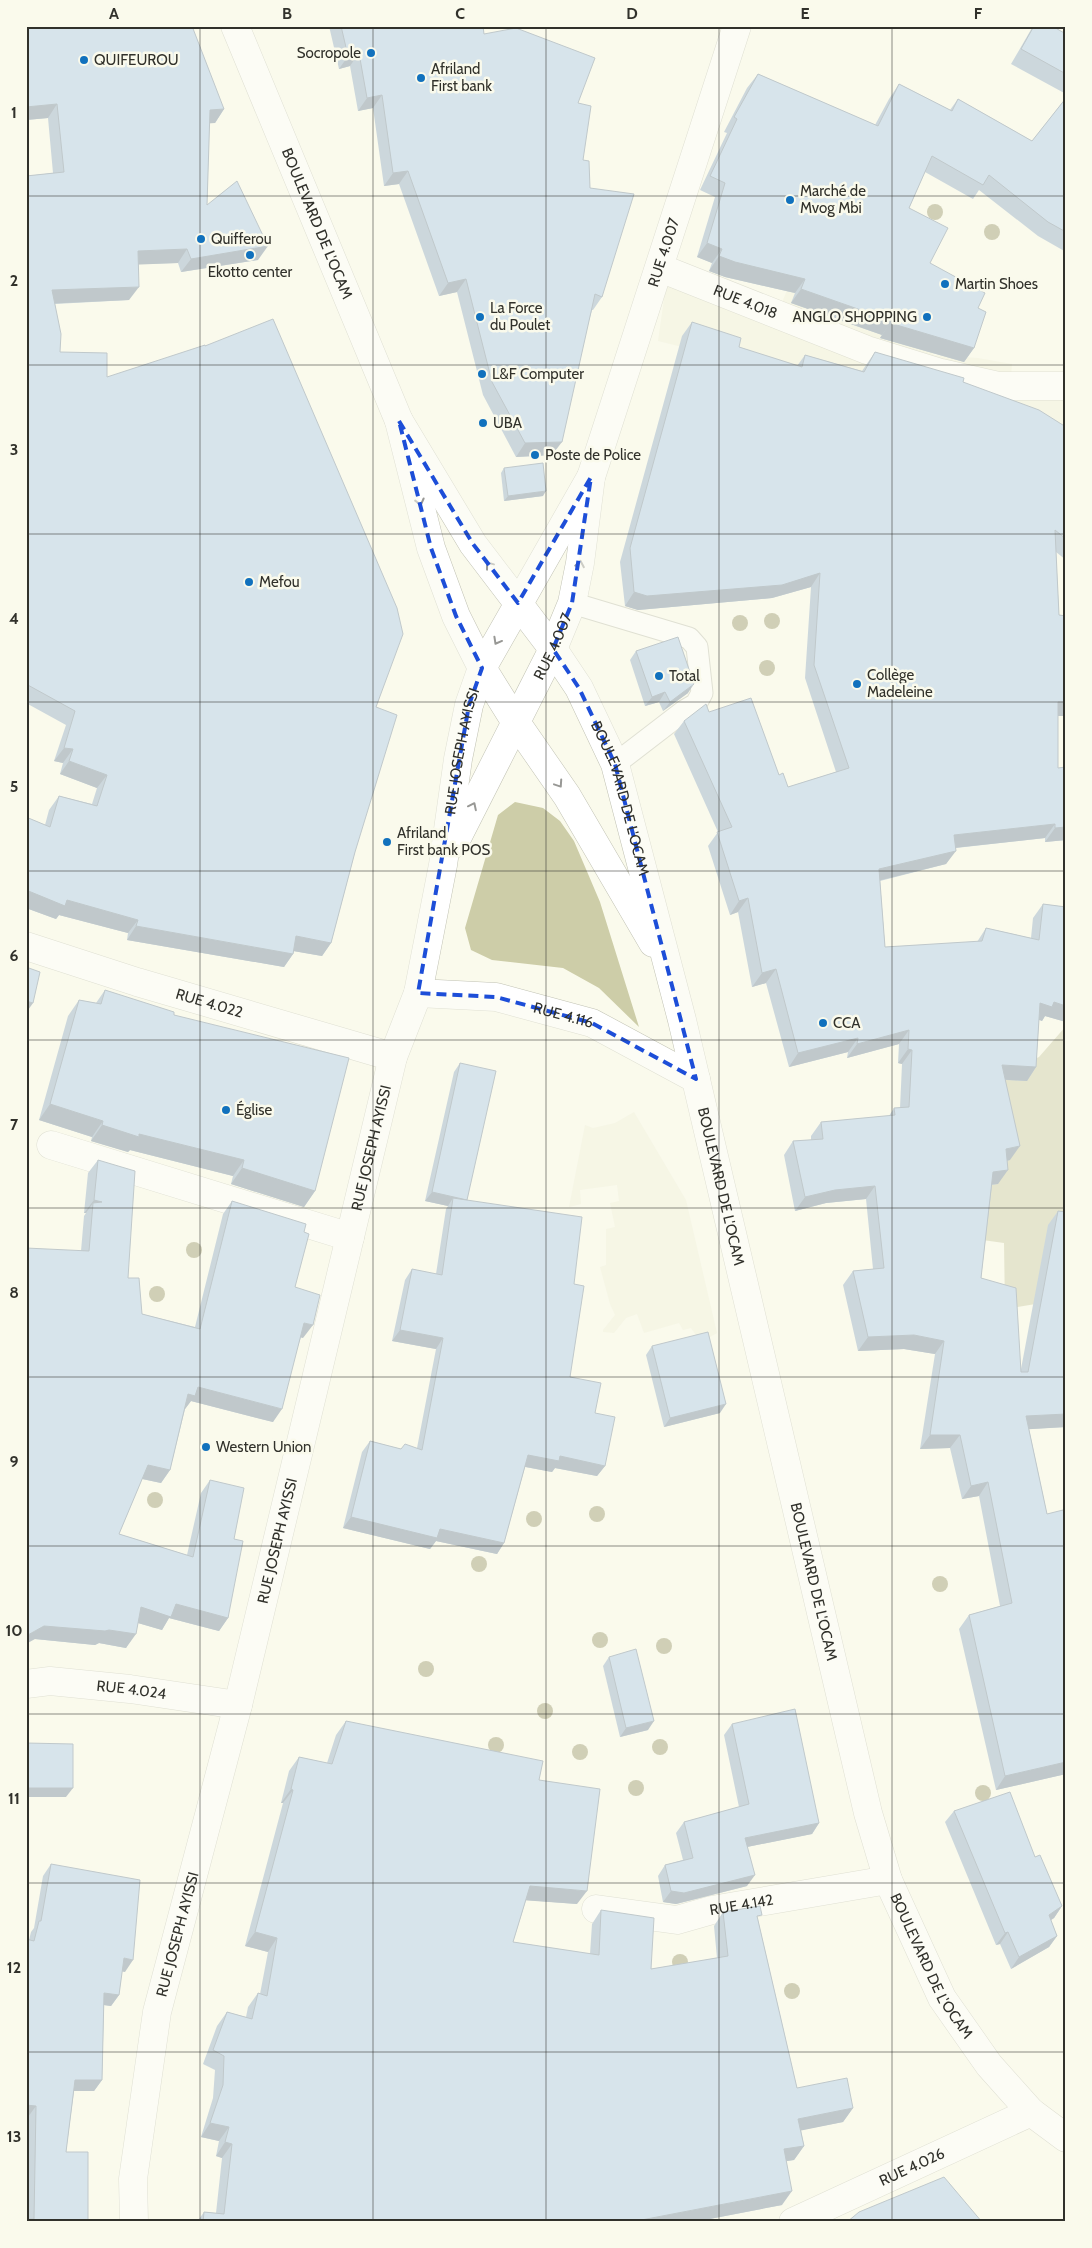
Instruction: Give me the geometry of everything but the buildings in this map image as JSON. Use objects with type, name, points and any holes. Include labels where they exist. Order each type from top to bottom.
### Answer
[{"type":"main road","name":"BOULEVARD DE L'OCAM","points":[[236,26],[399,421],[432,548],[456,616],[482,668],[515,721],[567,796],[669,971]]},
{"type":"main road","name":"RUE 4.007","points":[[515,721],[553,650],[572,603],[580,563],[591,477],[737,26]]},
{"type":"main road","name":"RUE 4.018","points":[[660,268],[867,350],[941,373],[998,386],[1066,386]]},
{"type":"main road","name":"BOULEVARD DE L'OCAM","points":[[399,421],[473,544],[553,650],[579,688],[615,764],[696,1079],[868,1813],[888,1880],[942,1998],[989,2065],[1031,2112],[1066,2138]]},
{"type":"main road","name":"RUE 4.007","points":[[482,668],[591,477]]},
{"type":"main road","name":"RUE JOSEPH AYISSI","points":[[134,2222],[133,2179],[157,2012],[238,1705],[393,1057],[418,993],[443,865],[458,759],[467,714],[482,668]]},
{"type":"main road","name":"RUE JOSEPH AYISSI","points":[[443,865],[515,721]]},
{"type":"main road","name":"RUE 4.022","points":[[26,946],[137,982],[393,1057]]},
{"type":"main road","name":"RUE 4.116","points":[[418,993],[496,997],[592,1023],[696,1079]]},
{"type":"main road","points":[[51,1145],[350,1237]]},
{"type":"main road","name":"RUE 4.024","points":[[26,1684],[50,1681],[130,1689],[238,1705]]},
{"type":"main road","name":"RUE 4.142","points":[[596,1909],[677,1920],[712,1910],[888,1880]]},
{"type":"main road","name":"RUE 4.026","points":[[793,2222],[1031,2112]]},
{"type":"lane","points":[[572,603],[689,638],[697,647],[702,693],[696,704],[684,711],[615,764]]},
{"type":"highlighted area","points":[[399,421],[473,544],[518,603],[591,477],[572,603],[553,649],[579,688],[615,764],[696,1079],[592,1023],[496,997],[418,993],[469,705],[482,668],[456,616],[431,548]]},
{"type":"shaded area","points":[[801,257],[955,306],[933,355],[978,358],[1012,364],[1011,376],[1066,373],[1066,527],[917,405],[658,341],[667,278],[780,307]]},
{"type":"shaded area","points":[[634,1112],[686,1200],[717,1333],[710,1337],[698,1338],[691,1328],[683,1330],[679,1323],[644,1333],[637,1314],[626,1318],[614,1333],[603,1332],[615,1315],[600,1267],[606,1265],[606,1229],[615,1227],[610,1203],[619,1201],[617,1185],[580,1190],[581,1204],[569,1207],[585,1125],[593,1128],[615,1123]]},
{"type":"green space","points":[[515,802],[543,808],[560,821],[574,841],[600,902],[639,1027],[599,988],[563,968],[492,960],[471,950],[465,928],[498,815]]},
{"type":"green space","points":[[1066,1026],[1066,1299],[1005,1309],[1004,1243],[889,1227],[901,1118],[1039,1057]]},
{"type":"place","name":"Socropole","points":[[371,53]]},
{"type":"place","name":"QUIFEUROU","points":[[84,60]]},
{"type":"place","name":"Afriland First bank","points":[[421,78]]},
{"type":"place","name":"Marché de Mvog Mbi","points":[[790,200]]},
{"type":"place","name":"Quifferou","points":[[201,239]]},
{"type":"place","name":"Ekotto center","points":[[250,255]]},
{"type":"place","name":"Martin Shoes","points":[[945,284]]},
{"type":"place","name":"La Force du Poulet","points":[[480,317]]},
{"type":"place","name":"ANGLO SHOPPING","points":[[927,317]]},
{"type":"place","name":"L&F Computer","points":[[482,374]]},
{"type":"place","name":"UBA","points":[[483,423]]},
{"type":"place","name":"Poste de Police","points":[[535,455]]},
{"type":"place","name":"Mefou","points":[[249,582]]},
{"type":"place","name":"Total","points":[[659,676]]},
{"type":"place","name":"Collège Madeleine","points":[[857,684]]},
{"type":"place","name":"Afriland First bank POS","points":[[387,842]]},
{"type":"place","name":"CCA","points":[[823,1023]]},
{"type":"place","name":"Église","points":[[226,1110]]},
{"type":"place","name":"Western Union","points":[[206,1447]]}]
